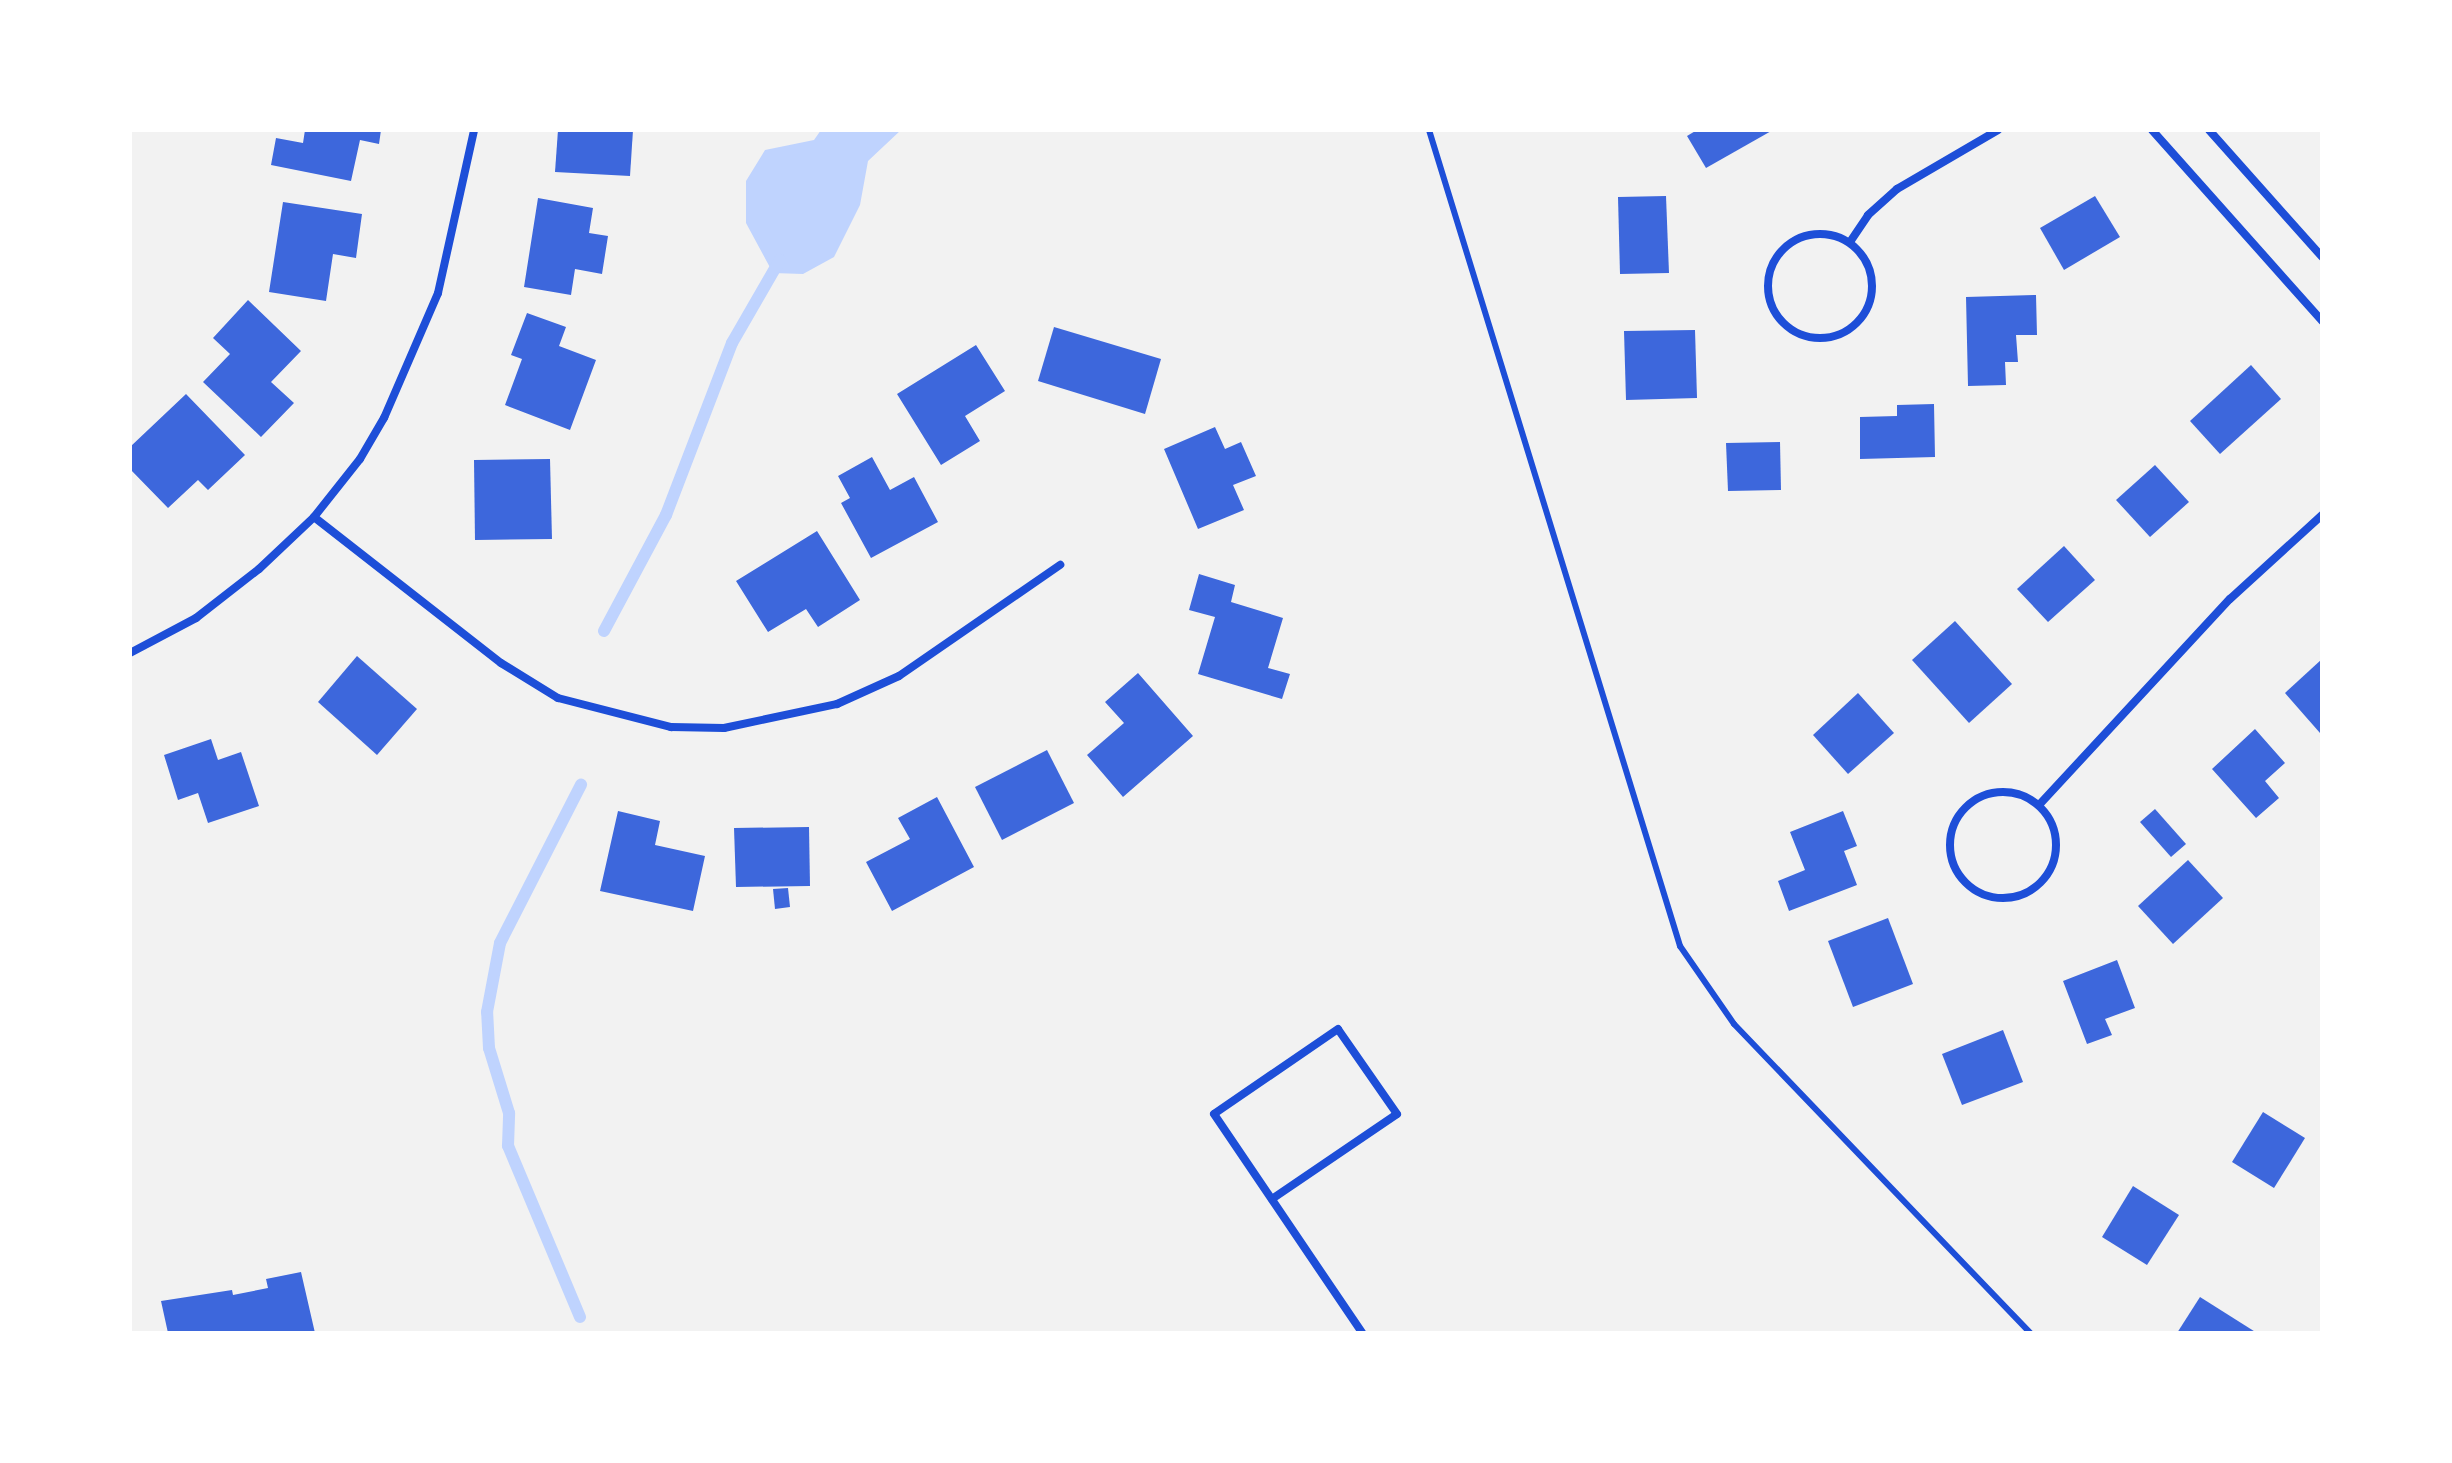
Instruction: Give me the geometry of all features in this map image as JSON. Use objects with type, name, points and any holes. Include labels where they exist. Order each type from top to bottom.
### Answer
[{"type":"street","points":[[130,653],[196,618],[259,569],[314,517],[360,459],[410,364],[438,293],[474,130]]},
{"type":"street","points":[[1850,242],[1868,215],[1897,189],[1998,130]]},
{"type":"street","points":[[2152,130],[2322,321]]},
{"type":"street","points":[[2209,130],[2322,257]]},
{"type":"street","points":[[1829,233],[1850,242],[1866,259],[1872,277],[1870,302],[1858,323],[1836,336],[1811,338],[1786,326],[1770,303],[1767,280],[1776,255],[1801,236],[1829,233]]},
{"type":"street","points":[[2039,805],[2169,661],[2322,515]]},
{"type":"street","points":[[314,517],[501,663],[558,698],[615,717],[671,727],[724,728],[837,704],[899,676],[1060,565]]},
{"type":"street","points":[[2014,792],[2039,805],[2052,823],[2057,847],[2052,869],[2035,888],[2011,898],[1989,896],[1967,885],[1955,868],[1950,847],[1955,821],[1970,803],[1992,793],[2014,792]]},
{"type":"street","points":[[1272,1199],[1397,1114],[1338,1029],[1214,1114],[1362,1333]]},
{"type":"lane","points":[[1429,130],[1680,946],[1734,1024],[2030,1333]]},
{"type":"water","points":[[821,130],[901,130],[868,161],[860,205],[834,257],[803,274],[773,273],[746,223],[746,181],[765,150],[814,140]]},
{"type":"building","points":[[305,130],[381,130],[379,144],[360,140],[351,181],[271,165],[276,138],[303,143]]},
{"type":"building","points":[[558,130],[633,130],[630,176],[555,172]]},
{"type":"building","points":[[1697,130],[1773,130],[1706,168],[1687,136]]},
{"type":"building","points":[[1666,196],[1669,273],[1620,274],[1618,197]]},
{"type":"building","points":[[2095,196],[2120,237],[2064,270],[2040,228]]},
{"type":"building","points":[[538,198],[593,208],[589,233],[608,236],[602,274],[575,269],[571,295],[524,287]]},
{"type":"building","points":[[283,202],[362,214],[356,258],[333,254],[326,301],[269,292]]},
{"type":"building","points":[[2036,295],[2037,335],[2016,335],[2018,362],[2005,362],[2006,385],[1968,386],[1966,297]]},
{"type":"building","points":[[248,300],[301,351],[271,382],[294,403],[261,437],[203,382],[230,354],[213,338]]},
{"type":"building","points":[[527,313],[566,327],[559,346],[596,360],[570,430],[505,405],[522,359],[511,355]]},
{"type":"building","points":[[1054,327],[1161,359],[1145,414],[1038,381]]},
{"type":"building","points":[[1695,330],[1697,398],[1626,400],[1624,331]]},
{"type":"building","points":[[976,345],[1005,391],[965,416],[980,441],[941,465],[897,394]]},
{"type":"building","points":[[2251,365],[2281,399],[2220,454],[2190,421]]},
{"type":"building","points":[[186,394],[245,455],[208,490],[198,480],[168,508],[130,469],[130,447]]},
{"type":"building","points":[[1934,404],[1935,457],[1860,459],[1860,417],[1897,416],[1897,405]]},
{"type":"building","points":[[1215,427],[1225,449],[1241,442],[1256,476],[1233,485],[1244,510],[1198,529],[1164,449]]},
{"type":"building","points":[[1780,442],[1781,490],[1728,491],[1726,443]]},
{"type":"building","points":[[872,457],[890,490],[914,477],[938,522],[871,558],[841,503],[850,498],[838,476]]},
{"type":"building","points":[[550,459],[552,539],[475,540],[474,460]]},
{"type":"building","points":[[2155,465],[2189,502],[2150,537],[2116,500]]},
{"type":"building","points":[[817,531],[860,600],[818,627],[806,609],[768,632],[736,581]]},
{"type":"building","points":[[2064,546],[2095,580],[2048,622],[2017,589]]},
{"type":"building","points":[[1199,574],[1235,585],[1231,602],[1283,618],[1268,668],[1290,674],[1282,699],[1198,674],[1215,617],[1189,610]]},
{"type":"building","points":[[1955,621],[2012,684],[1969,723],[1912,660]]},
{"type":"building","points":[[357,656],[417,709],[377,755],[318,702]]},
{"type":"building","points":[[2322,659],[2322,731],[2320,733],[2285,693]]},
{"type":"building","points":[[1138,673],[1193,736],[1123,797],[1087,755],[1124,723],[1105,702]]},
{"type":"building","points":[[1858,693],[1894,733],[1848,774],[1813,735]]},
{"type":"building","points":[[2255,729],[2285,763],[2265,781],[2279,798],[2256,818],[2212,769]]},
{"type":"building","points":[[211,739],[218,760],[241,752],[259,806],[208,823],[198,793],[178,800],[164,755]]},
{"type":"building","points":[[1047,750],[1074,803],[1002,840],[975,787]]},
{"type":"building","points":[[937,797],[974,867],[892,911],[866,862],[910,839],[898,818]]},
{"type":"building","points":[[2155,809],[2186,844],[2171,857],[2140,822]]},
{"type":"building","points":[[618,811],[660,821],[655,845],[705,856],[693,911],[600,891]]},
{"type":"building","points":[[1843,811],[1857,846],[1844,851],[1857,885],[1789,911],[1778,881],[1805,870],[1790,832]]},
{"type":"building","points":[[809,827],[810,886],[736,887],[734,828]]},
{"type":"building","points":[[2188,860],[2223,898],[2173,944],[2138,906]]},
{"type":"building","points":[[788,888],[790,907],[775,909],[773,889]]},
{"type":"building","points":[[1888,918],[1913,984],[1853,1007],[1828,941]]},
{"type":"building","points":[[2117,960],[2135,1008],[2105,1019],[2112,1035],[2087,1044],[2063,981]]},
{"type":"building","points":[[2003,1030],[2023,1082],[1962,1105],[1942,1054]]},
{"type":"building","points":[[2263,1112],[2305,1138],[2274,1188],[2232,1162]]},
{"type":"building","points":[[2133,1186],[2179,1215],[2147,1265],[2102,1237]]},
{"type":"building","points":[[301,1272],[315,1333],[168,1333],[161,1301],[232,1290],[233,1295],[268,1288],[266,1279]]},
{"type":"building","points":[[2200,1297],[2257,1333],[2177,1333]]},
{"type":"waterway","points":[[604,631],[666,515],[732,343],[780,260]]},
{"type":"waterway","points":[[580,1317],[508,1146],[509,1113],[489,1048],[487,1012],[500,943],[581,785]]}]
